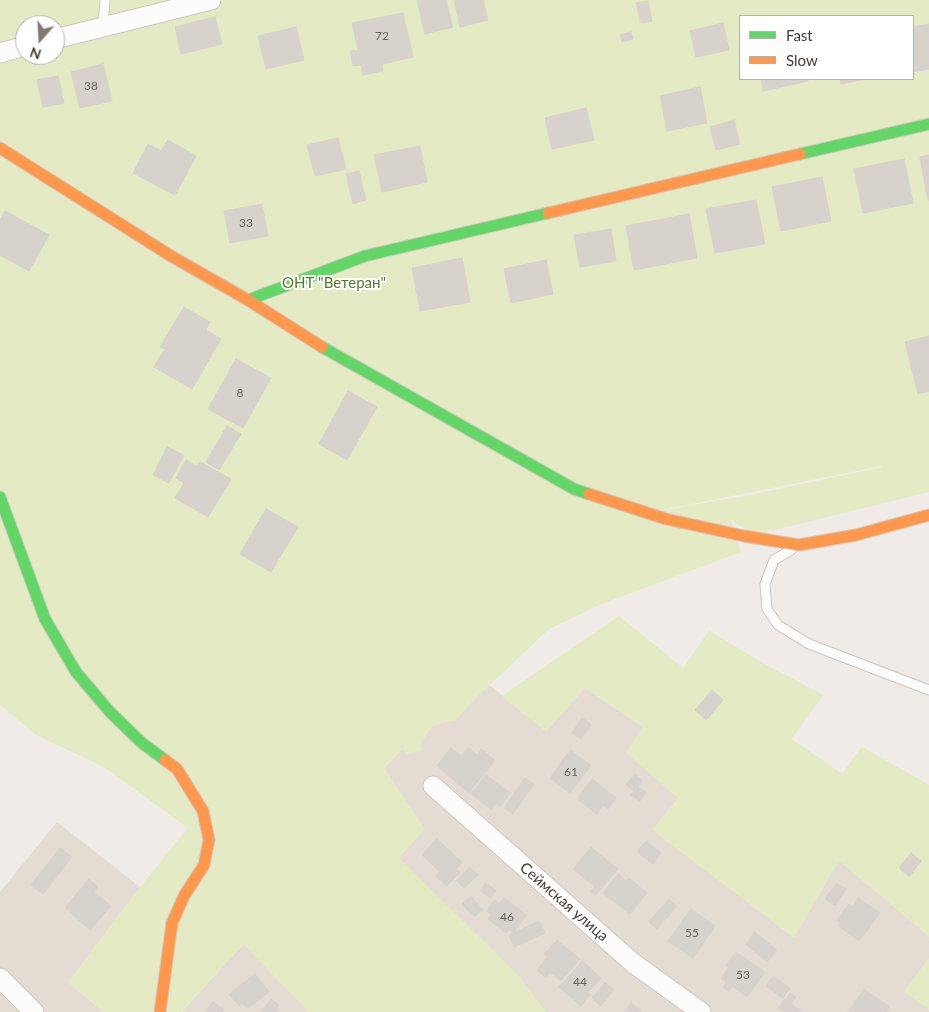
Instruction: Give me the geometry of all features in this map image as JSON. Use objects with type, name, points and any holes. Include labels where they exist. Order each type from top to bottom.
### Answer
[{"type":"street","points":[[65,36],[211,0]]},
{"type":"street","points":[[0,53],[15,49]]},
{"type":"street","points":[[248,300],[365,256],[929,124]]},
{"type":"street","points":[[0,148],[171,256],[248,300],[326,349],[574,489],[666,519],[744,536],[800,545],[856,535],[929,516]]},
{"type":"street","points":[[0,497],[45,619],[76,672],[110,712],[142,743],[177,769],[203,811],[209,840],[204,865],[184,896],[172,923],[160,1012]]},
{"type":"street","name":"Сеймская улица","points":[[433,786],[633,963],[701,1012]]},
{"type":"street","points":[[0,978],[34,1012]]},
{"type":"lane","points":[[103,27],[105,0]]},
{"type":"lane","points":[[800,545],[774,560],[764,584],[767,609],[778,625],[809,644],[929,690]]},
{"type":"shaded area","points":[[709,631],[766,665],[823,695],[791,739],[842,774],[862,747],[929,785],[929,1012],[182,1012],[231,957],[404,800],[384,768],[476,674],[546,731],[585,688],[643,727]]},
{"type":"shaded area","points":[[57,822],[140,887],[69,982],[103,1012],[0,1012],[0,892]]},
{"type":"green space","name":"ОНТ \"Ветеран\"","points":[[0,0],[929,0],[929,492],[754,535],[731,520],[741,552],[602,604],[549,629],[476,698],[455,721],[432,727],[421,743],[422,751],[406,755],[402,749],[384,768],[425,829],[399,858],[520,977],[546,1012],[308,1012],[244,945],[182,1012],[103,1012],[68,982],[140,887],[188,828],[104,767],[36,735],[0,705]],"holes":[[[882,466],[882,467],[759,493],[637,515]]]},
{"type":"green space","points":[[619,616],[683,668],[709,631],[766,665],[823,695],[791,739],[842,774],[862,747],[929,785],[929,937],[839,861],[794,938],[652,830],[678,798],[626,753],[642,727],[585,688],[546,732],[502,696]]},
{"type":"green space","points":[[929,958],[929,1010],[904,991]]},
{"type":"building","points":[[417,0],[446,0],[453,27],[425,34]]},
{"type":"building","points":[[454,0],[483,0],[488,20],[460,27]]},
{"type":"building","points":[[648,1],[652,21],[641,23],[636,3]]},
{"type":"building","points":[[403,13],[413,57],[382,64],[383,71],[363,75],[361,65],[353,66],[350,51],[358,50],[352,23]]},
{"type":"building","points":[[215,17],[222,44],[181,54],[175,27]]},
{"type":"building","points":[[723,23],[729,50],[696,57],[690,31]]},
{"type":"building","points":[[929,24],[929,69],[914,72],[914,27]]},
{"type":"building","points":[[296,27],[304,60],[266,69],[258,36]]},
{"type":"building","points":[[631,32],[633,39],[622,42],[620,35]]},
{"type":"building","points":[[103,64],[112,101],[80,108],[71,72]]},
{"type":"building","points":[[58,76],[64,103],[43,107],[37,80]]},
{"type":"building","points":[[761,80],[808,80],[808,81],[763,91]]},
{"type":"building","points":[[840,80],[861,80],[841,84]]},
{"type":"building","points":[[700,87],[707,123],[667,131],[660,96]]},
{"type":"building","points":[[586,108],[594,140],[552,149],[545,118]]},
{"type":"building","points":[[734,120],[740,144],[716,150],[710,127]]},
{"type":"building","points":[[338,138],[346,169],[315,176],[307,145]]},
{"type":"building","points":[[168,140],[196,156],[175,195],[133,173],[148,144],[161,151]]},
{"type":"building","points":[[420,146],[427,182],[382,192],[374,155]]},
{"type":"building","points":[[929,155],[929,200],[928,200],[920,157]]},
{"type":"building","points":[[904,159],[913,203],[863,213],[854,169]]},
{"type":"building","points":[[359,171],[366,200],[353,204],[346,174]]},
{"type":"building","points":[[822,177],[831,221],[781,231],[772,187]]},
{"type":"building","points":[[756,200],[765,244],[715,253],[706,209]]},
{"type":"building","points":[[262,204],[268,236],[230,243],[224,211]]},
{"type":"building","points":[[5,211],[49,235],[29,271],[0,255],[0,220]]},
{"type":"building","points":[[689,214],[697,258],[634,270],[626,226]]},
{"type":"building","points":[[611,229],[616,261],[580,267],[574,235]]},
{"type":"building","points":[[462,258],[470,302],[420,311],[412,268]]},
{"type":"building","points":[[546,260],[553,294],[511,303],[504,269]]},
{"type":"building","points":[[184,307],[210,322],[206,330],[221,339],[192,389],[154,367],[165,349],[160,347]]},
{"type":"building","points":[[929,336],[929,391],[918,394],[905,342]]},
{"type":"building","points":[[236,359],[271,378],[243,428],[208,409]]},
{"type":"building","points":[[348,391],[377,407],[347,460],[319,444]]},
{"type":"building","points":[[227,426],[241,434],[219,470],[206,462]]},
{"type":"building","points":[[167,447],[184,455],[169,483],[153,475]]},
{"type":"building","points":[[186,460],[197,466],[200,462],[231,479],[208,517],[175,498],[184,483],[176,478]]},
{"type":"building","points":[[266,509],[298,527],[271,572],[240,554]]},
{"type":"building","points":[[712,690],[723,700],[706,720],[695,710]]},
{"type":"building","points":[[582,718],[591,724],[581,739],[572,733]]},
{"type":"building","points":[[468,747],[477,755],[481,749],[495,760],[469,793],[437,766],[451,748],[461,756]]},
{"type":"building","points":[[570,750],[591,765],[570,793],[550,778]]},
{"type":"building","points":[[634,774],[642,780],[638,787],[646,792],[640,801],[631,795],[634,791],[626,785]]},
{"type":"building","points":[[486,775],[510,793],[500,807],[496,803],[491,809],[471,794]]},
{"type":"building","points":[[525,778],[534,784],[513,814],[504,808]]},
{"type":"building","points":[[592,779],[616,798],[608,809],[603,805],[597,814],[577,799]]},
{"type":"building","points":[[437,839],[462,862],[456,869],[460,873],[447,886],[436,876],[440,872],[422,855]]},
{"type":"building","points":[[646,841],[661,853],[653,864],[637,852]]},
{"type":"building","points":[[591,847],[618,869],[596,895],[591,891],[595,887],[573,869]]},
{"type":"building","points":[[60,848],[72,857],[43,894],[31,885]]},
{"type":"building","points":[[911,853],[921,861],[909,877],[899,868]]},
{"type":"building","points":[[470,867],[478,875],[464,888],[456,880]]},
{"type":"building","points":[[618,874],[626,881],[629,878],[647,893],[630,914],[603,893]]},
{"type":"building","points":[[89,879],[98,887],[94,892],[111,906],[90,930],[65,908]]},
{"type":"building","points":[[486,883],[496,891],[490,898],[480,890]]},
{"type":"building","points":[[837,883],[846,889],[835,905],[825,899]]},
{"type":"building","points":[[471,896],[483,910],[474,917],[462,904]]},
{"type":"building","points":[[504,898],[527,915],[514,932],[509,929],[506,933],[488,919],[491,914],[487,911],[495,900],[499,904]]},
{"type":"building","points":[[858,898],[880,913],[859,941],[838,926],[840,923],[837,920],[849,904],[853,906]]},
{"type":"building","points":[[669,899],[677,906],[657,929],[649,922]]},
{"type":"building","points":[[691,909],[715,926],[693,958],[668,941]]},
{"type":"building","points":[[539,921],[545,933],[514,947],[509,935]]},
{"type":"building","points":[[755,932],[777,950],[767,962],[746,944]]},
{"type":"building","points":[[557,940],[580,959],[561,981],[550,972],[546,977],[537,970],[548,957],[544,954]]},
{"type":"building","points":[[736,952],[765,972],[747,997],[732,986],[729,992],[723,987],[726,982],[721,978],[729,967],[726,965]]},
{"type":"building","points":[[582,961],[601,978],[588,992],[591,994],[581,1006],[559,987]]},
{"type":"building","points":[[255,974],[269,992],[247,1009],[242,1003],[239,1006],[229,994]]},
{"type":"building","points":[[773,976],[790,988],[783,998],[766,986]]},
{"type":"building","points":[[605,983],[614,990],[601,1006],[592,998]]},
{"type":"building","points":[[864,989],[890,1007],[886,1012],[848,1012]]},
{"type":"building","points":[[790,993],[796,997],[791,1004],[803,1012],[783,1012],[778,1008]]},
{"type":"building","points":[[271,999],[279,1005],[276,1009],[280,1012],[261,1012]]},
{"type":"building","points":[[213,1002],[224,1010],[222,1012],[205,1012]]},
{"type":"building","points":[[631,1003],[642,1012],[624,1012]]},
{"type":"traffic: fast","points":[[800,154],[929,124]]},
{"type":"traffic: fast","points":[[248,300],[365,256],[548,213]]},
{"type":"traffic: fast","points":[[322,347],[574,489],[589,494]]},
{"type":"traffic: fast","points":[[0,497],[45,619],[76,672],[110,712],[142,743],[165,760]]},
{"type":"traffic: slow","points":[[0,148],[171,256],[248,300],[322,347]]},
{"type":"traffic: slow","points":[[548,213],[800,154]]},
{"type":"traffic: slow","points":[[589,494],[666,519],[744,536],[799,545],[856,535],[929,515]]},
{"type":"traffic: slow","points":[[160,1012],[172,923],[184,896],[204,865],[209,840],[203,811],[177,769],[165,760]]}]
